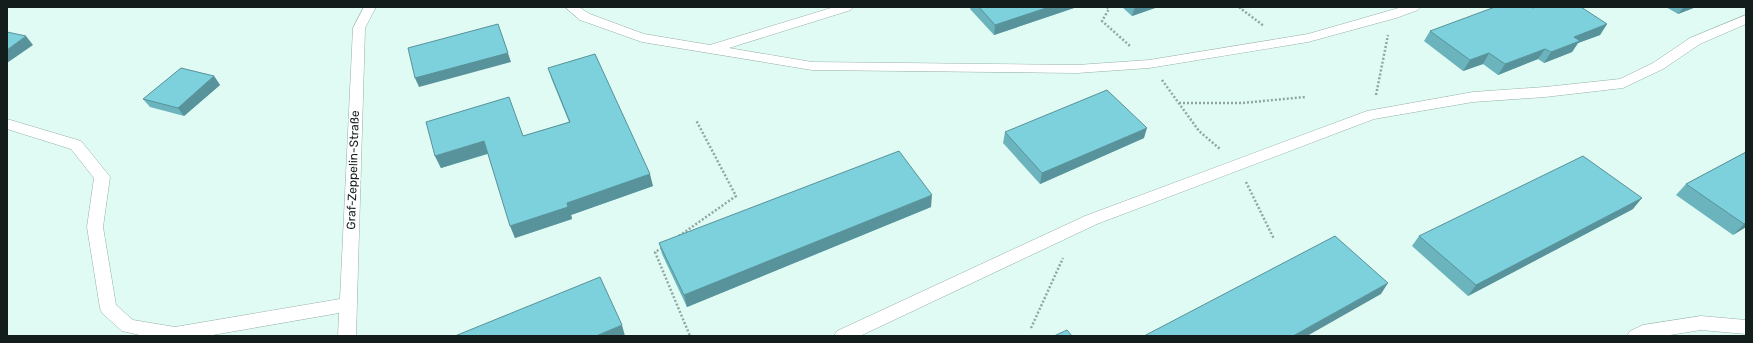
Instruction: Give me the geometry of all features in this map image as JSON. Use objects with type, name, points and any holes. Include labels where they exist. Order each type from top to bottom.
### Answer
[{"type":"lane","name":"Graf-Zeppelin-Straße","points":[[347,336],[359,28],[370,7]]},
{"type":"lane","points":[[571,7],[585,17],[642,38],[812,66],[1077,69],[1149,64],[1308,38],[1392,15],[1414,7]]},
{"type":"lane","points":[[709,50],[847,7]]},
{"type":"lane","points":[[843,336],[1091,220],[1372,114],[1473,97],[1545,92],[1623,83],[1658,66],[1695,41],[1746,19]]},
{"type":"lane","points":[[7,124],[76,145],[102,177],[95,227],[108,308],[128,326],[175,334],[348,305]]},
{"type":"lane","points":[[1636,336],[1643,332],[1701,323],[1746,327]]},
{"type":"path","points":[[1107,7],[1109,9],[1102,22],[1149,64],[1199,131],[1237,164],[1274,239]]},
{"type":"path","points":[[1372,114],[1392,15]]},
{"type":"path","points":[[1178,103],[1212,105],[1260,103],[1305,97]]},
{"type":"path","points":[[674,239],[736,196],[696,120]]},
{"type":"path","points":[[1031,328],[1076,228]]},
{"type":"path","points":[[667,244],[655,252],[690,336]]},
{"type":"building","points":[[979,7],[1049,7],[995,25]]},
{"type":"building","points":[[1495,7],[1581,7],[1607,24],[1574,37],[1580,41],[1551,52],[1545,49],[1505,64],[1489,53],[1470,60],[1430,31]]},
{"type":"building","points":[[498,24],[508,53],[415,78],[408,48]]},
{"type":"building","points":[[7,32],[26,36],[7,50]]},
{"type":"building","points":[[595,54],[650,174],[567,203],[568,207],[510,226],[484,141],[435,156],[426,122],[509,97],[523,136],[570,122],[548,68]]},
{"type":"building","points":[[181,68],[214,76],[178,108],[143,99]]},
{"type":"building","points":[[1107,90],[1147,128],[1042,173],[1005,132]]},
{"type":"building","points":[[899,151],[932,195],[684,295],[659,243]]},
{"type":"building","points":[[1746,152],[1746,223],[1744,224],[1686,184]]},
{"type":"building","points":[[1583,156],[1642,198],[1476,285],[1419,236]]},
{"type":"building","points":[[1335,236],[1388,283],[1293,336],[1144,336]]},
{"type":"building","points":[[600,277],[622,325],[596,336],[455,336]]},
{"type":"building","points":[[1067,330],[1072,336],[1054,336]]}]
